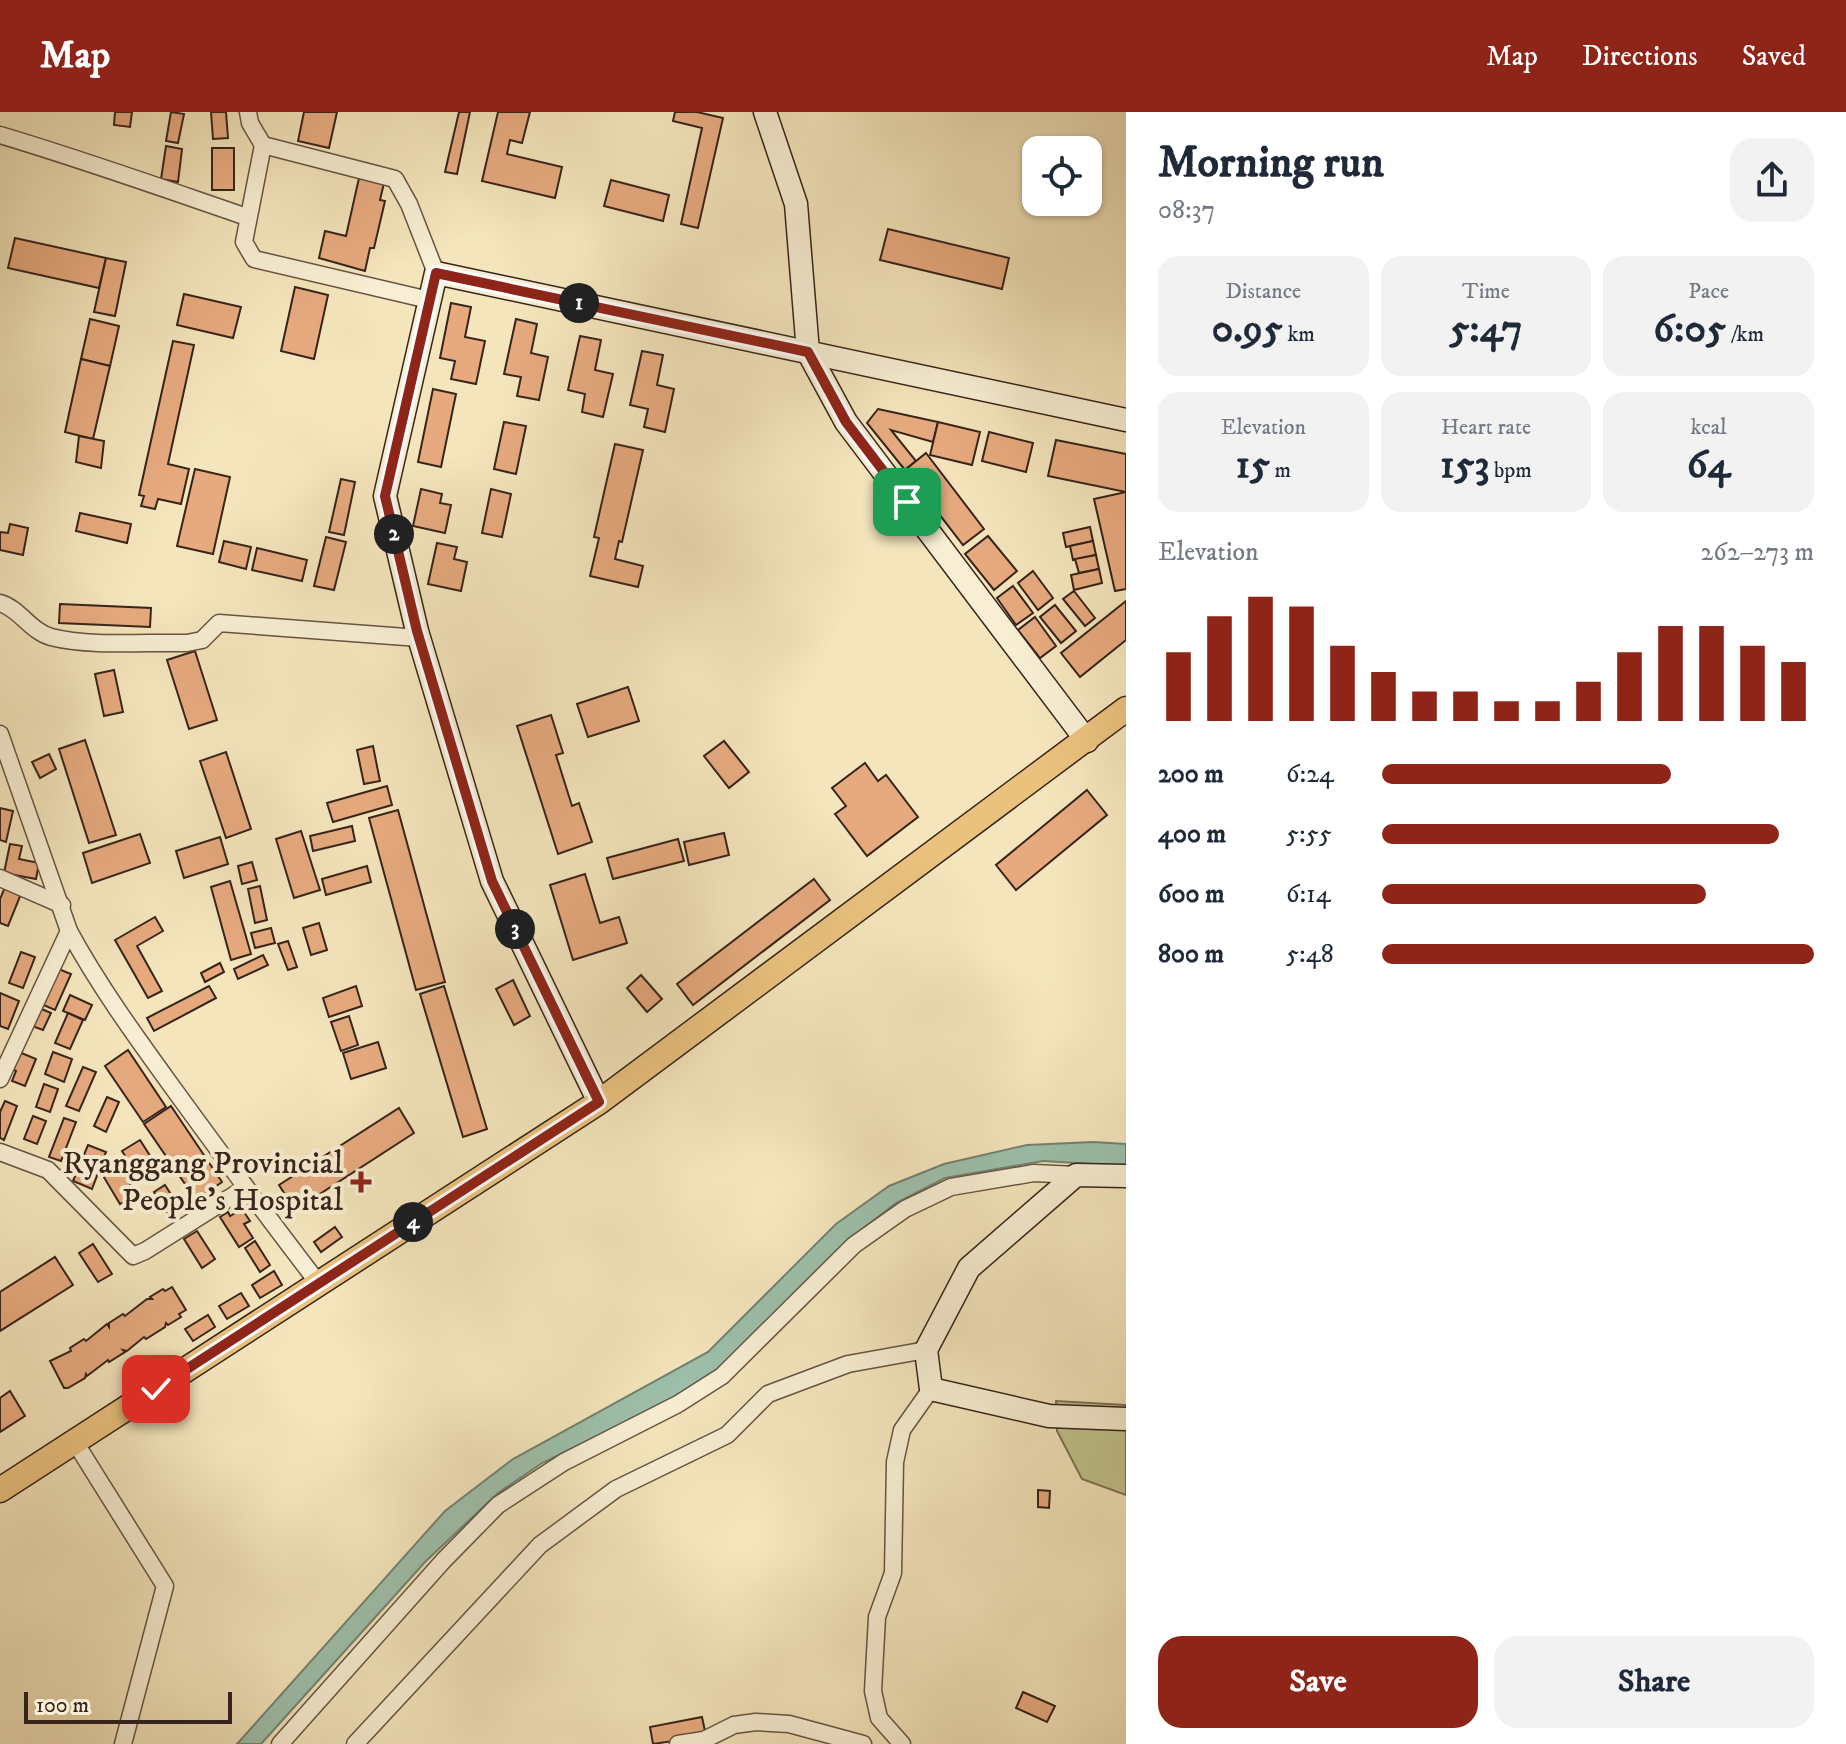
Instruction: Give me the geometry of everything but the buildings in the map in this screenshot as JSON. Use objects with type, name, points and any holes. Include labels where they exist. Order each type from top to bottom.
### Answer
[{"type":"main road","points":[[765,112],[796,204],[808,352],[846,422],[1087,741]]},
{"type":"main road","points":[[599,1102],[492,881],[419,638],[385,496],[436,273],[1126,420]]},
{"type":"main road","points":[[0,1490],[599,1102],[1126,709]]},
{"type":"main road","points":[[1126,1176],[1076,1175],[969,1268],[926,1350],[931,1389],[1049,1416],[1126,1419]]},
{"type":"street","points":[[248,112],[250,123],[263,145],[244,242],[254,259],[429,300]]},
{"type":"street","points":[[0,135],[111,168],[134,179],[247,217]]},
{"type":"street","points":[[263,145],[395,179],[409,204],[436,273]]},
{"type":"street","points":[[0,603],[8,605],[33,630],[67,640],[187,643],[202,640],[219,623],[419,638]]},
{"type":"street","points":[[0,734],[69,931],[125,1021],[245,1188],[319,1284]]},
{"type":"street","points":[[0,878],[62,905]]},
{"type":"street","points":[[0,1079],[7,1040],[69,931]]},
{"type":"street","points":[[0,1152],[48,1170],[133,1256],[245,1188]]},
{"type":"street","points":[[280,1744],[434,1571],[498,1505],[564,1462],[678,1404],[722,1376],[854,1245],[905,1209],[951,1187],[1034,1173],[1076,1175]]},
{"type":"street","points":[[355,1744],[540,1545],[616,1489],[727,1435],[768,1394],[848,1364],[926,1350]]},
{"type":"street","points":[[902,1744],[879,1718],[873,1691],[877,1617],[893,1573],[895,1462],[902,1430],[931,1389]]},
{"type":"street","points":[[75,1442],[165,1586],[123,1744]]},
{"type":"street","points":[[678,1744],[704,1740],[734,1725],[756,1722],[789,1724],[863,1744]]},
{"type":"green space","points":[[1056,1401],[1126,1405],[1126,1495],[1082,1479],[1057,1431]]},
{"type":"shaded area","points":[[1126,1144],[1126,1166],[1043,1161],[945,1178],[896,1203],[848,1240],[718,1370],[673,1399],[542,1463],[498,1493],[425,1562],[261,1744],[237,1744],[445,1511],[513,1459],[708,1352],[836,1224],[889,1186],[944,1164],[1027,1145]]},
{"type":"place","name":"Ryanggang Provincial People's Hospital","points":[[361,1182]]},
{"type":"route","points":[[156,1389],[599,1102],[492,881],[417,631],[385,496],[436,273],[808,352],[846,422],[907,502]]}]
